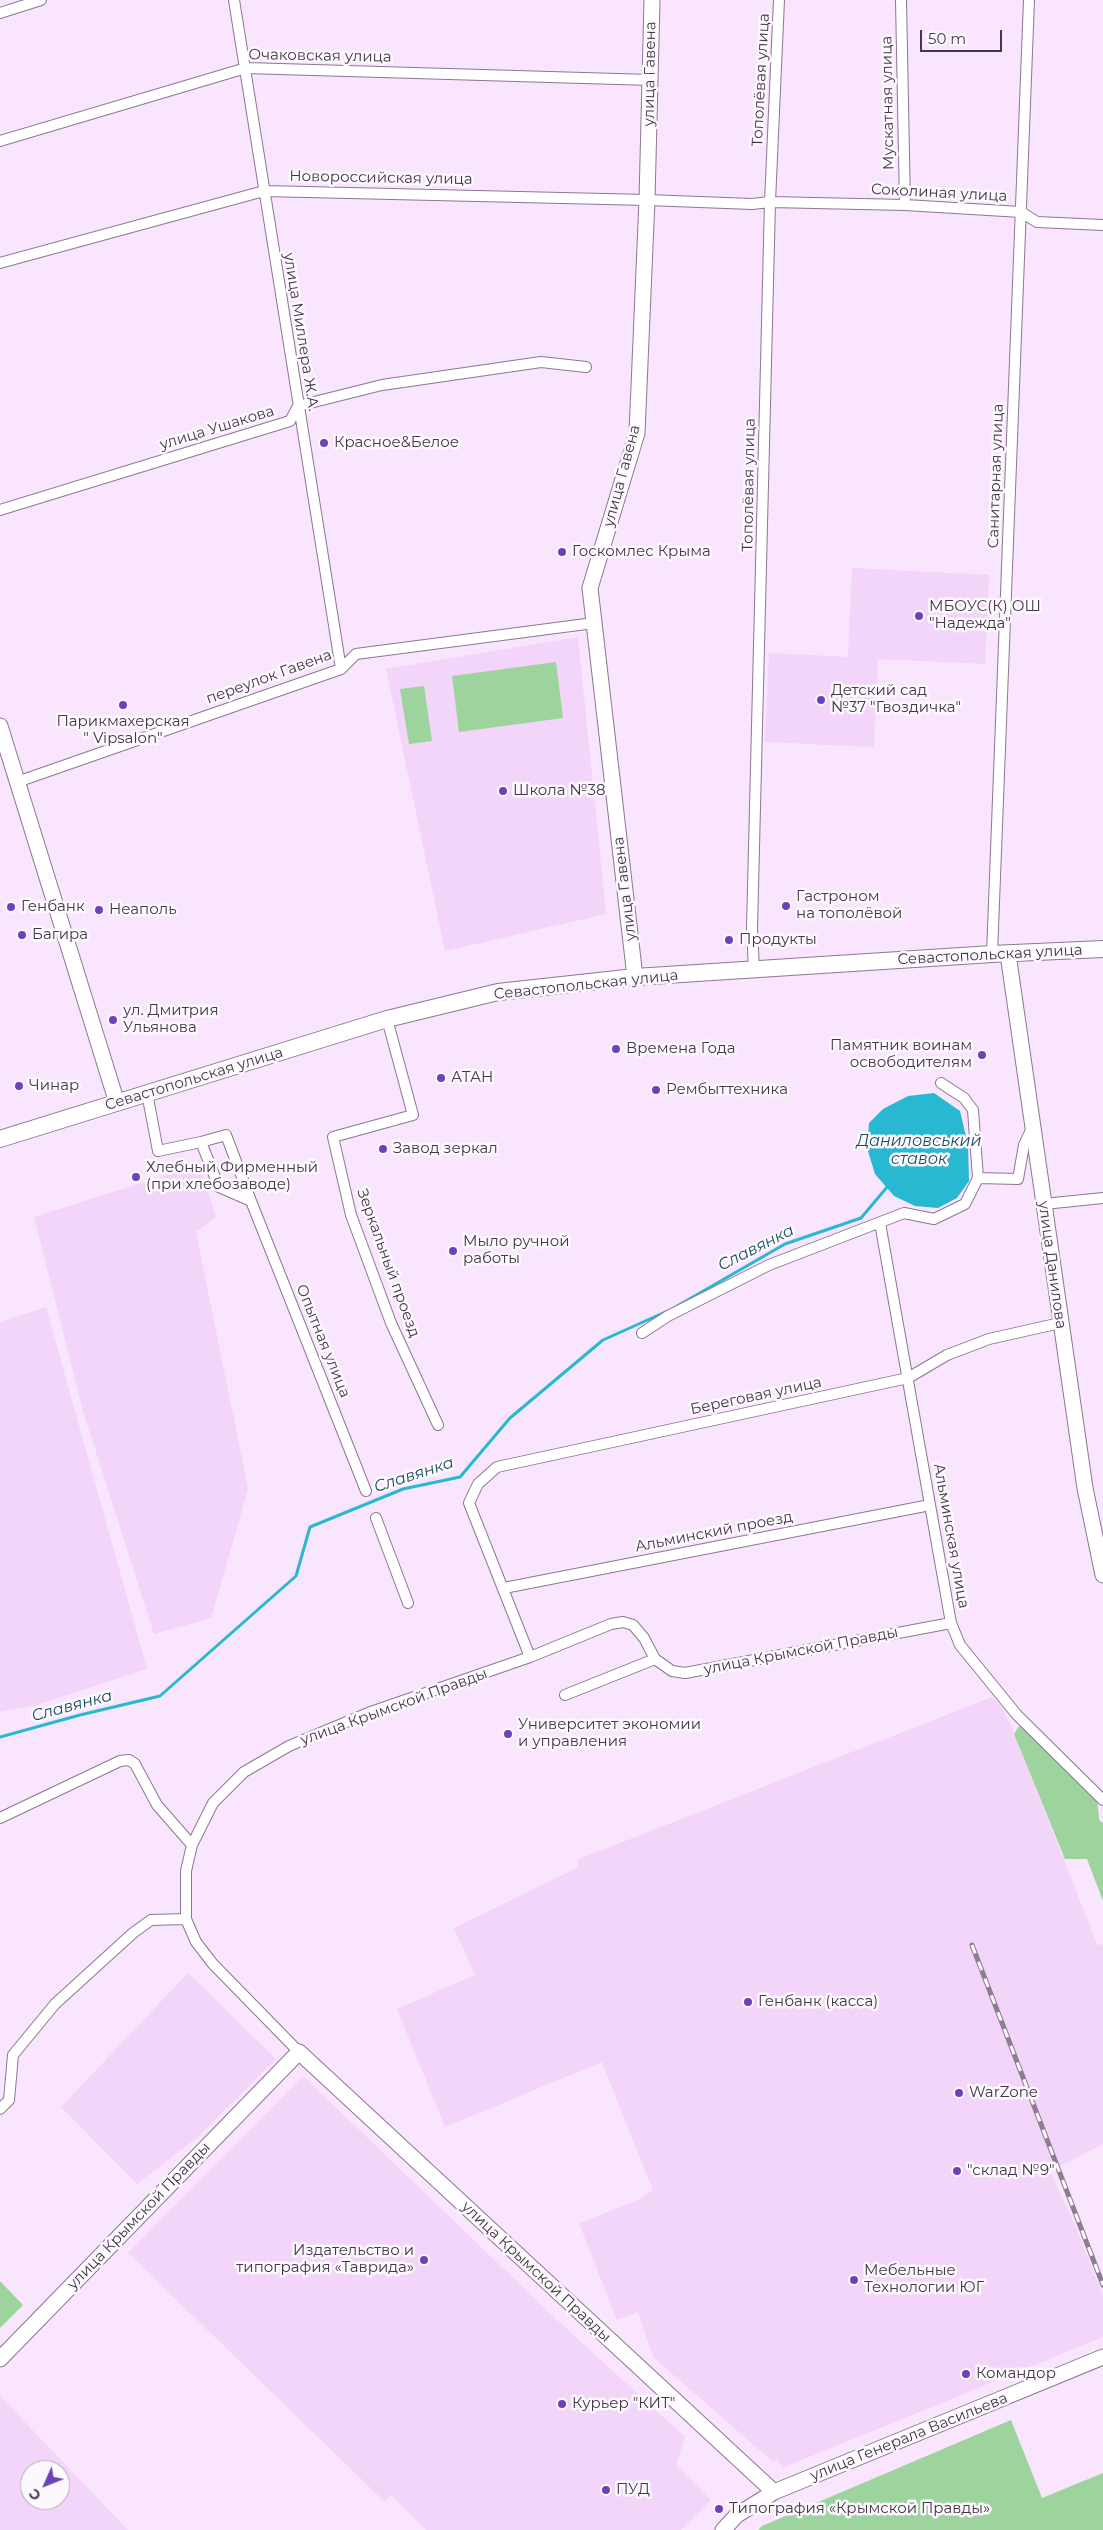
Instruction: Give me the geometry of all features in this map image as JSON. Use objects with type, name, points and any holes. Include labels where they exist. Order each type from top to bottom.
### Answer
[{"type":"main road","name":"Севастопольская улица","points":[[0,1139],[387,1019],[498,992],[635,977],[1103,949]]},
{"type":"street","points":[[0,12],[41,0]]},
{"type":"street","name":"улица Миллера Ж.А.","points":[[234,0],[341,669]]},
{"type":"street","name":"улица Гавена","points":[[635,977],[590,588],[637,433],[647,200],[652,0]]},
{"type":"street","name":"Тополёвая улица","points":[[754,970],[752,944],[770,202],[779,0]]},
{"type":"street","name":"Мускатная улица","points":[[901,0],[905,205]]},
{"type":"street","name":"Санитарная улица","points":[[1000,954],[1021,212],[1029,0]]},
{"type":"street","name":"Очаковская улица","points":[[0,141],[246,68],[650,80]]},
{"type":"street","name":"Новороссийская улица","points":[[0,264],[264,191],[752,204],[770,202]]},
{"type":"street","name":"Соколиная улица","points":[[770,202],[905,205],[1021,212],[1037,222],[1103,225]]},
{"type":"street","points":[[298,406],[382,385],[534,363],[586,366]]},
{"type":"street","name":"улица Ушакова","points":[[0,510],[290,421],[298,406]]},
{"type":"street","name":"переулок Гавена","points":[[17,782],[341,669],[356,654],[594,623]]},
{"type":"street","points":[[0,726],[117,1102]]},
{"type":"street","name":"улица Данилова","points":[[1000,954],[1033,1127],[1085,1488],[1103,1575]]},
{"type":"street","name":"Зеркальный проезд","points":[[387,1019],[413,1115],[333,1137],[355,1224],[391,1323],[438,1425]]},
{"type":"street","points":[[642,1333],[668,1316],[770,1265],[904,1212],[934,1220],[965,1204],[978,1178],[973,1110],[964,1098],[942,1083]]},
{"type":"street","name":"Опытная улица","points":[[147,1093],[158,1151],[202,1142],[226,1134],[366,1491]]},
{"type":"street","points":[[978,1178],[1018,1179],[1024,1145],[1033,1127]]},
{"type":"street","points":[[202,1142],[219,1187],[251,1201]]},
{"type":"street","points":[[1044,1204],[1103,1198]]},
{"type":"street","name":"Альминская улица","points":[[880,1223],[951,1623],[960,1645],[1017,1715],[1103,1800]]},
{"type":"street","name":"Береговая улица","points":[[504,1588],[469,1503],[478,1484],[496,1468],[908,1378],[947,1355],[989,1339],[1060,1323]]},
{"type":"street","name":"Альминский проезд","points":[[504,1588],[930,1505]]},
{"type":"street","points":[[376,1518],[408,1603]]},
{"type":"street","points":[[504,1588],[530,1657]]},
{"type":"street","name":"улица Крымской Правды","points":[[774,2492],[299,2052],[213,1964],[196,1942],[186,1919],[186,1871],[192,1845],[213,1803],[244,1772],[289,1746],[368,1713],[530,1657],[611,1624],[623,1622],[633,1625],[644,1638],[655,1659],[672,1671],[685,1674],[951,1623]]},
{"type":"street","points":[[565,1695],[655,1659]]},
{"type":"street","points":[[0,1818],[120,1761],[129,1760],[135,1764],[157,1805],[192,1845]]},
{"type":"street","points":[[0,2109],[9,2100],[13,2055],[55,2004],[133,1933],[152,1920],[186,1919]]},
{"type":"street","name":"улица Крымской Правды","points":[[0,2358],[299,2052]]},
{"type":"street","name":"улица Генерала Васильева","points":[[722,2530],[737,2515],[774,2492],[1103,2357]]},
{"type":"shaded area","points":[[852,568],[989,575],[985,664],[878,659],[874,747],[765,742],[769,653],[848,657]]},
{"type":"shaded area","name":"Школа №38","points":[[578,637],[606,914],[445,951],[386,669]]},
{"type":"shaded area","points":[[199,1165],[216,1217],[196,1232],[248,1489],[211,1618],[154,1634],[83,1411],[34,1217]]},
{"type":"shaded area","points":[[46,1307],[147,1669],[37,1705],[0,1712],[0,1322]]},
{"type":"shaded area","points":[[992,1697],[1002,1707],[1014,1733],[1097,1944],[1103,1945],[1103,2144],[1050,2171],[1075,2225],[1103,2296],[1103,2337],[782,2468],[778,2459],[773,2462],[653,2357],[638,2312],[617,2320],[579,2223],[641,2199],[653,2190],[602,2062],[445,2127],[397,2009],[475,1975],[454,1928],[579,1867],[577,1860]]},
{"type":"shaded area","points":[[188,1973],[276,2059],[199,2136],[137,2184],[61,2107]]},
{"type":"shaded area","points":[[303,2076],[557,2320],[685,2437],[676,2465],[711,2500],[681,2530],[426,2530],[391,2495],[384,2501],[128,2253]]},
{"type":"shaded area","points":[[0,2396],[61,2460],[20,2460],[20,2510],[70,2510],[70,2469],[128,2530],[0,2530]]},
{"type":"green space","points":[[556,662],[563,718],[459,732],[452,676]]},
{"type":"green space","points":[[424,686],[432,741],[409,744],[400,689]]},
{"type":"green space","points":[[1019,1726],[1036,1738],[1097,1796],[1099,1820],[1103,1823],[1103,1901],[1087,1859],[1065,1859],[1014,1734]]},
{"type":"green space","points":[[0,2281],[23,2305],[0,2328]]},
{"type":"green space","points":[[1011,2420],[1042,2498],[1103,2473],[1103,2530],[758,2530],[762,2526]]},
{"type":"water","name":"Даниловський ставок","points":[[934,1093],[960,1111],[968,1145],[969,1181],[957,1198],[938,1208],[915,1206],[894,1196],[875,1174],[867,1148],[869,1123],[883,1109],[908,1096]]},
{"type":"waterway","name":"Славянка","points":[[0,1737],[160,1696],[296,1576],[310,1527],[403,1489],[460,1477],[510,1418],[603,1340],[672,1309],[785,1244],[861,1218],[888,1186]]},
{"type":"railway","points":[[972,1945],[1103,2285]]},
{"type":"place","name":"Красное&Белое","points":[[324,443]]},
{"type":"place","name":"Госкомлес Крыма","points":[[562,552]]},
{"type":"place","name":"МБОУС(К) ОШ \"Надежда\"","points":[[919,616]]},
{"type":"place","name":"Детский сад №37 \"Гвоздичка\"","points":[[821,700]]},
{"type":"place","name":"Парикмахерская \" Vipsalon\"","points":[[123,705]]},
{"type":"place","name":"Школа №38","points":[[503,791]]},
{"type":"place","name":"Гастроном на тополёвой","points":[[786,906]]},
{"type":"place","name":"Генбанк","points":[[11,907]]},
{"type":"place","name":"Неаполь","points":[[99,910]]},
{"type":"place","name":"Багира","points":[[22,935]]},
{"type":"place","name":"Продукты","points":[[729,940]]},
{"type":"place","name":"ул. Дмитрия Ульянова","points":[[113,1020]]},
{"type":"place","name":"Времена Года","points":[[616,1049]]},
{"type":"place","name":"Памятник воинам освободителям","points":[[982,1055]]},
{"type":"place","name":"АТАН","points":[[441,1078]]},
{"type":"place","name":"Чинар","points":[[19,1086]]},
{"type":"place","name":"Рембыттехника","points":[[656,1090]]},
{"type":"place","name":"Завод зеркал","points":[[383,1149]]},
{"type":"place","name":"Хлебный Фирменный (при хлебозаводе)","points":[[136,1177]]},
{"type":"place","name":"Мыло ручной работы","points":[[453,1251]]},
{"type":"place","name":"Университет экономии и управления","points":[[508,1734]]},
{"type":"place","name":"Генбанк (касса)","points":[[748,2002]]},
{"type":"place","name":"WarZone","points":[[959,2093]]},
{"type":"place","name":"\"склад №9\"","points":[[957,2171]]},
{"type":"place","name":"Издательство и типография «Таврида»","points":[[424,2260]]},
{"type":"place","name":"Мебельные Технологии ЮГ","points":[[854,2280]]},
{"type":"place","name":"Командор","points":[[966,2374]]},
{"type":"place","name":"Курьер \"КИТ\"","points":[[562,2404]]},
{"type":"place","name":"ПУД","points":[[606,2490]]},
{"type":"place","name":"Типография «Крымской Правды»","points":[[719,2509]]}]
